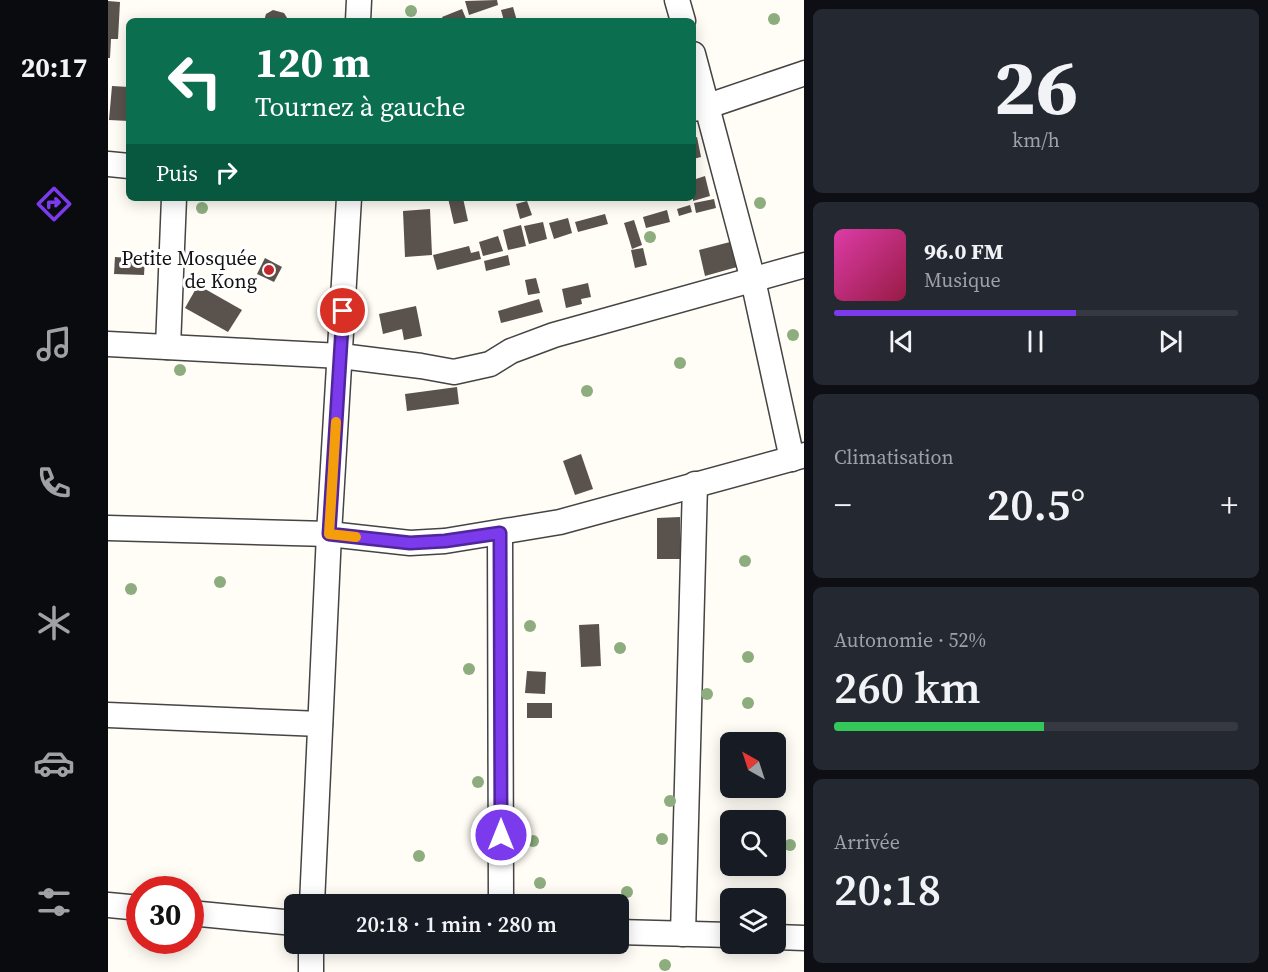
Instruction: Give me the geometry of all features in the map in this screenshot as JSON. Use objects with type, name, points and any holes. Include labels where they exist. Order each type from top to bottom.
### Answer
[{"type":"street","points":[[358,18],[359,0]]},
{"type":"street","points":[[677,0],[682,18]]},
{"type":"street","points":[[701,108],[804,73]]},
{"type":"street","points":[[108,528],[329,534],[410,543],[445,541],[560,522],[798,457],[753,280],[701,108],[696,74]]},
{"type":"street","points":[[108,164],[126,166]]},
{"type":"street","points":[[168,347],[174,201]]},
{"type":"street","points":[[312,894],[329,534],[349,201]]},
{"type":"street","points":[[108,344],[341,356],[454,372],[490,364],[511,351],[554,335],[804,265]]},
{"type":"street","points":[[683,934],[695,484]]},
{"type":"street","points":[[500,533],[501,894]]},
{"type":"street","points":[[108,715],[320,724]]},
{"type":"street","points":[[108,905],[126,907]]},
{"type":"street","points":[[204,914],[284,922]]},
{"type":"street","points":[[629,932],[720,935]]},
{"type":"street","points":[[786,937],[804,938]]},
{"type":"street","points":[[311,954],[311,972]]},
{"type":"building","points":[[497,0],[498,5],[469,15],[465,1]]},
{"type":"building","points":[[108,1],[120,2],[118,39],[111,39],[110,58],[108,58]]},
{"type":"building","points":[[513,7],[516,18],[503,18],[501,10]]},
{"type":"building","points":[[462,9],[466,18],[442,18]]},
{"type":"building","points":[[273,10],[284,13],[287,18],[265,18],[266,14]]},
{"type":"building","points":[[112,86],[126,87],[126,121],[109,120]]},
{"type":"building","points":[[696,137],[701,157],[696,158]]},
{"type":"building","points":[[705,176],[710,196],[696,200],[696,179]]},
{"type":"building","points":[[714,199],[716,208],[696,213],[694,203]]},
{"type":"building","points":[[449,201],[464,201],[468,221],[454,224]]},
{"type":"building","points":[[527,201],[532,215],[520,219],[516,204]]},
{"type":"building","points":[[690,205],[692,212],[679,216],[677,209]]},
{"type":"building","points":[[430,209],[432,255],[405,257],[403,211]]},
{"type":"building","points":[[667,210],[670,222],[646,228],[643,217]]},
{"type":"building","points":[[605,214],[608,224],[578,232],[575,222]]},
{"type":"building","points":[[568,218],[572,233],[554,239],[549,223]]},
{"type":"building","points":[[634,220],[642,245],[632,249],[624,223]]},
{"type":"building","points":[[543,222],[547,239],[529,244],[524,226]]},
{"type":"building","points":[[521,225],[526,246],[508,250],[503,230]]},
{"type":"building","points":[[498,236],[503,251],[483,256],[479,242]]},
{"type":"building","points":[[730,242],[737,267],[705,276],[699,250]]},
{"type":"building","points":[[469,246],[471,253],[479,251],[481,259],[437,270],[433,255]]},
{"type":"building","points":[[643,248],[647,265],[635,268],[631,250]]},
{"type":"building","points":[[508,255],[510,265],[486,271],[484,261]]},
{"type":"building","points":[[115,257],[145,259],[144,275],[114,274]]},
{"type":"building","name":"Petite Mosquée de Kong","points":[[265,258],[282,267],[274,282],[257,274]]},
{"type":"building","points":[[536,278],[540,293],[528,295],[525,280]]},
{"type":"building","points":[[588,283],[591,297],[581,299],[582,304],[566,308],[562,289]]},
{"type":"building","points":[[198,285],[242,310],[228,332],[185,308]]},
{"type":"building","points":[[539,299],[543,312],[501,323],[498,311]]},
{"type":"building","points":[[416,306],[422,336],[404,340],[402,329],[383,334],[379,314]]},
{"type":"building","points":[[457,387],[459,404],[407,411],[405,394]]},
{"type":"building","points":[[581,454],[593,489],[575,495],[563,461]]},
{"type":"building","points":[[680,517],[680,559],[657,559],[657,518]]},
{"type":"building","points":[[599,624],[601,666],[581,667],[579,625]]},
{"type":"building","points":[[527,671],[546,672],[545,694],[525,693]]},
{"type":"building","points":[[527,703],[552,703],[552,718],[527,718]]},
{"type":"slow traffic","points":[[336,422],[329,534],[356,537]]},
{"type":"place","name":"Petite Mosquée de Kong","points":[[269,270]]},
{"type":"route","points":[[343,311],[329,534],[410,543],[445,541],[500,533],[501,835]]}]
